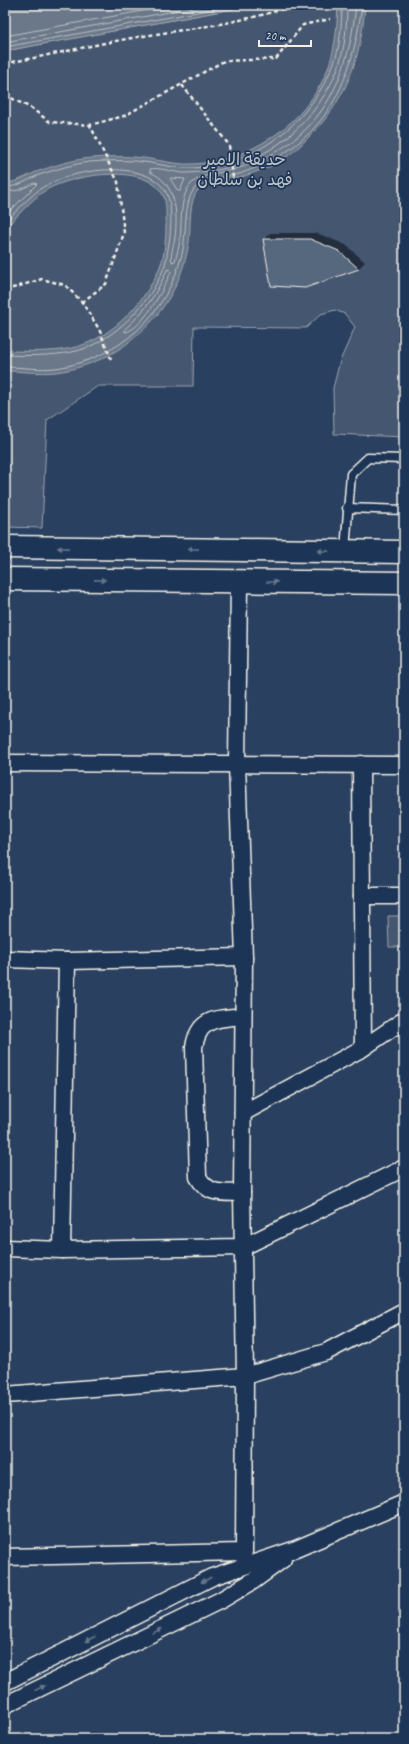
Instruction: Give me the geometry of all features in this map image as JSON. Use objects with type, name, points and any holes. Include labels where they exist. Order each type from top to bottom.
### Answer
[{"type":"street","points":[[5,547],[404,552]]},
{"type":"street","points":[[5,579],[404,583]]},
{"type":"street","points":[[239,582],[236,764],[244,957],[242,1193],[245,1376],[244,1559]]},
{"type":"street","points":[[5,763],[404,765]]},
{"type":"street","points":[[361,764],[363,1048]]},
{"type":"street","points":[[362,896],[404,896]]},
{"type":"street","points":[[5,959],[67,961],[244,957]]},
{"type":"street","points":[[62,1250],[67,961]]},
{"type":"street","points":[[242,1193],[211,1191],[203,1186],[198,1178],[194,1047],[196,1035],[204,1024],[213,1020],[243,1016]]},
{"type":"street","points":[[243,1113],[363,1048],[404,1020]]},
{"type":"street","points":[[5,1248],[62,1250],[243,1247],[404,1168]]},
{"type":"street","points":[[5,1395],[245,1376],[326,1352],[404,1311]]},
{"type":"street","points":[[5,1705],[234,1592],[296,1550],[404,1503]]},
{"type":"street","points":[[5,1557],[244,1559],[296,1550]]},
{"type":"street","points":[[5,1682],[212,1577],[225,1573],[244,1559]]},
{"type":"street","points":[[225,1573],[234,1592]]},
{"type":"lane","points":[[345,551],[347,508],[351,474],[368,458],[404,459]]},
{"type":"lane","points":[[347,508],[404,510]]},
{"type":"path","points":[[5,63],[36,59],[121,40],[267,15],[294,5]]},
{"type":"path","points":[[5,95],[31,108],[50,122],[90,125],[124,116],[224,61],[276,59],[302,25],[330,18]]},
{"type":"path","points":[[182,85],[229,146],[234,186]]},
{"type":"path","points":[[82,302],[106,284],[124,233],[118,182],[90,125]]},
{"type":"path","points":[[5,288],[13,288],[42,279],[65,285],[82,302],[99,328],[111,359]]},
{"type":"green space","name":"حديقة الامير فهد بن سلطان","points":[[254,5],[404,5],[404,437],[334,434],[333,388],[340,361],[355,327],[345,314],[335,310],[321,314],[306,328],[194,327],[193,386],[98,386],[47,420],[42,528],[5,527],[5,51]]},
{"type":"green space","points":[[388,916],[404,916],[404,947],[389,947]]},
{"type":"water","points":[[5,5],[254,5],[5,51]]},
{"type":"water","points":[[338,5],[365,5],[360,44],[349,78],[341,95],[320,126],[287,157],[270,167],[239,178],[207,184],[199,189],[193,200],[189,242],[183,267],[174,290],[160,311],[144,329],[125,345],[104,357],[81,367],[50,373],[5,371],[5,351],[47,351],[72,348],[101,336],[127,315],[139,303],[156,275],[162,261],[165,243],[166,214],[163,195],[154,184],[141,178],[106,174],[70,181],[43,192],[5,228],[5,183],[17,181],[56,165],[85,159],[129,157],[147,158],[183,164],[206,163],[252,149],[273,137],[291,122],[308,104],[321,84],[334,48]]},
{"type":"building","points":[[263,239],[310,239],[339,251],[359,269],[305,288],[271,286]]}]
